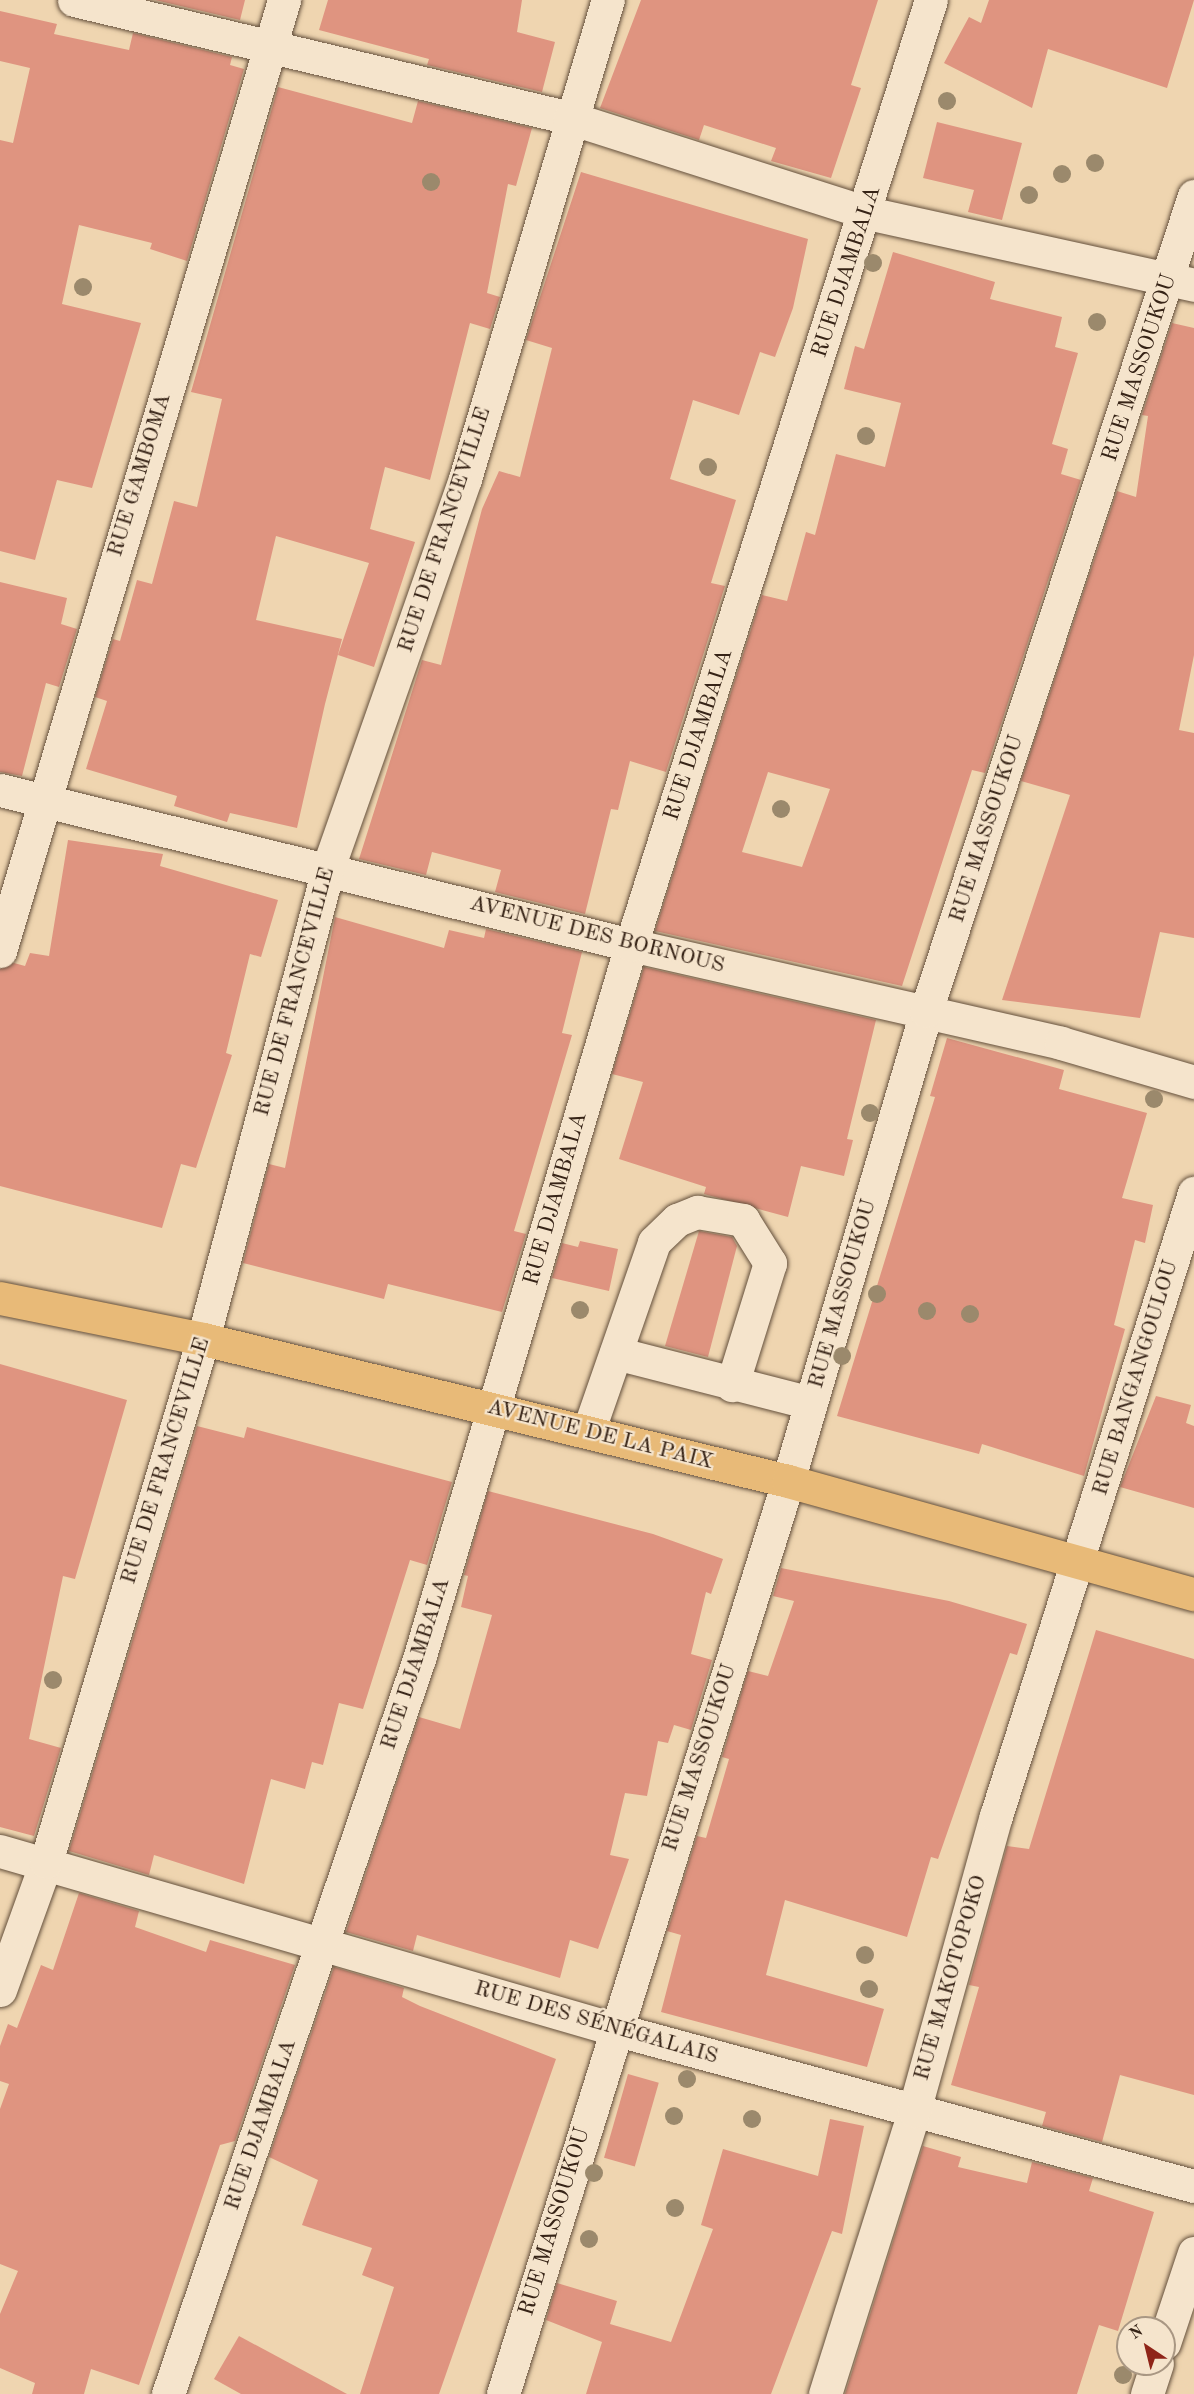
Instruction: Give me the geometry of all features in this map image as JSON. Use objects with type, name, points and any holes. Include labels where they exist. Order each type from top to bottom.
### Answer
[{"type":"main road","name":"AVENUE DE LA PAIX","points":[[0,1298],[203,1339],[788,1481],[1194,1594]]},
{"type":"street","points":[[74,0],[267,48],[570,118],[867,213],[1182,282]]},
{"type":"street","name":"RUE GAMBOMA","points":[[0,951],[267,48],[284,0]]},
{"type":"street","name":"RUE DE FRANCEVILLE","points":[[0,1990],[46,1862],[203,1339],[328,868],[465,479],[570,118],[608,0]]},
{"type":"street","name":"RUE DJAMBALA","points":[[168,2394],[324,1946],[419,1659],[631,945],[867,213],[931,0]]},
{"type":"street","name":"RUE MASSOUKOU","points":[[503,2394],[614,2029],[788,1481],[926,1011],[1182,282],[1194,196]]},
{"type":"street","name":"AVENUE DES BORNOUS","points":[[0,790],[328,868],[631,945],[926,1011],[1194,1082]]},
{"type":"street","name":"RUE BANGANGOULOU","points":[[1078,1563],[1194,1193]]},
{"type":"street","points":[[588,1432],[654,1242],[677,1220],[697,1212],[743,1220],[770,1263],[732,1386]]},
{"type":"street","points":[[616,1353],[732,1386],[811,1403]]},
{"type":"street","name":"RUE MAKOTOPOKO","points":[[825,2394],[914,2111],[996,1816],[1078,1563]]},
{"type":"street","name":"RUE DES SÉNÉGALAIS","points":[[0,1851],[46,1862],[324,1946],[614,2029],[1194,2186]]},
{"type":"street","points":[[1173,2316],[1194,2253]]},
{"type":"street","points":[[1147,2394],[1153,2376]]},
{"type":"building","points":[[155,0],[245,0],[240,20]]},
{"type":"building","points":[[328,0],[522,0],[517,32],[555,42],[542,92],[427,65],[429,59],[319,30]]},
{"type":"building","points":[[641,0],[878,0],[851,85],[861,88],[831,178],[771,161],[776,148],[704,125],[699,140],[600,108]]},
{"type":"building","points":[[989,0],[1194,0],[1167,88],[1048,49],[1032,108],[944,63],[969,17],[981,23]]},
{"type":"building","points":[[0,11],[57,24],[54,34],[129,50],[133,33],[232,57],[230,65],[244,69],[187,261],[150,249],[152,243],[79,225],[62,304],[141,323],[92,488],[57,480],[35,560],[0,551],[0,140],[13,143],[30,68],[0,61]]},
{"type":"building","points":[[278,87],[412,123],[418,101],[532,128],[516,186],[508,184],[487,293],[500,297],[490,329],[470,323],[430,480],[385,467],[370,529],[415,542],[374,667],[338,655],[369,563],[276,536],[256,620],[342,639],[325,704],[297,828],[230,813],[227,822],[174,806],[177,796],[86,769],[107,701],[95,697],[113,639],[120,641],[137,580],[152,584],[174,501],[197,507],[222,399],[191,392]]},
{"type":"building","points":[[937,122],[1022,143],[1002,220],[968,212],[974,190],[923,178]]},
{"type":"building","points":[[581,172],[808,239],[793,308],[775,357],[760,352],[739,415],[693,400],[670,479],[736,500],[711,583],[725,586],[666,772],[630,761],[618,810],[611,809],[585,914],[495,892],[501,870],[432,852],[426,875],[359,859],[422,660],[441,665],[482,509],[499,471],[520,477],[552,348],[526,340]]},
{"type":"building","points":[[893,252],[995,282],[990,299],[1062,317],[1055,347],[1078,353],[1052,444],[1068,449],[1061,474],[1081,480],[985,773],[972,770],[902,986],[655,931],[762,595],[787,601],[806,532],[815,535],[836,454],[885,467],[901,403],[844,389],[855,346],[864,349]],"holes":[[[768,772],[830,789],[802,867],[742,852]]]},
{"type":"building","points":[[1172,323],[1194,328],[1194,655],[1179,730],[1194,733],[1194,938],[1160,932],[1140,1018],[1002,1000],[1070,795],[1021,781],[1117,491],[1136,497],[1148,416],[1142,415]]},
{"type":"building","points":[[0,582],[67,598],[61,624],[77,629],[59,687],[46,683],[22,776],[0,772]]},
{"type":"building","points":[[68,840],[163,854],[160,866],[278,900],[261,957],[250,954],[226,1053],[232,1055],[196,1168],[181,1164],[162,1228],[0,1186],[0,969],[14,963],[25,966],[30,953],[49,956]]},
{"type":"building","points":[[335,917],[444,948],[449,930],[484,938],[486,929],[582,952],[562,1033],[572,1035],[514,1231],[526,1234],[502,1312],[388,1284],[384,1299],[243,1263],[269,1164],[285,1168]]},
{"type":"building","points":[[644,967],[876,1020],[847,1139],[853,1140],[844,1176],[801,1166],[788,1217],[704,1194],[706,1187],[619,1159],[643,1082],[612,1074]]},
{"type":"building","points":[[947,1038],[1064,1070],[1059,1089],[1147,1113],[1122,1198],[1153,1205],[1145,1243],[1135,1240],[1114,1325],[1125,1329],[1084,1476],[982,1444],[979,1454],[837,1416],[935,1097],[930,1096]]},
{"type":"building","points":[[699,1231],[732,1237],[737,1246],[708,1357],[665,1346]]},
{"type":"building","points":[[580,1241],[618,1249],[609,1291],[552,1278],[562,1243],[578,1247]]},
{"type":"building","points":[[0,1364],[127,1400],[75,1579],[63,1576],[29,1739],[61,1748],[34,1836],[0,1827]]},
{"type":"building","points":[[1156,1396],[1191,1405],[1186,1423],[1194,1426],[1194,1508],[1120,1487]]},
{"type":"building","points":[[197,1426],[244,1438],[247,1427],[452,1482],[427,1565],[410,1560],[363,1709],[339,1703],[323,1765],[312,1762],[305,1789],[271,1779],[244,1884],[154,1855],[149,1875],[69,1851]]},
{"type":"building","points":[[488,1491],[653,1534],[723,1559],[711,1594],[706,1592],[691,1654],[712,1660],[691,1730],[674,1725],[668,1743],[658,1741],[647,1796],[625,1793],[610,1855],[629,1859],[598,1949],[570,1940],[560,1978],[417,1935],[413,1951],[346,1932],[419,1717],[460,1729],[492,1615],[461,1607],[468,1576],[464,1575]]},
{"type":"building","points":[[781,1568],[949,1601],[1027,1624],[1017,1655],[1010,1653],[938,1859],[931,1857],[907,1937],[785,1900],[766,1975],[884,2009],[867,2067],[661,2012],[681,1935],[667,1931],[697,1836],[706,1838],[729,1759],[722,1757],[748,1671],[768,1676],[794,1601],[773,1596]]},
{"type":"building","points":[[1096,1630],[1194,1659],[1194,2095],[1120,2075],[1102,2142],[1042,2126],[1046,2112],[951,2085],[979,1987],[969,1985],[1007,1846],[1029,1849]]},
{"type":"building","points":[[79,1893],[139,1911],[135,1927],[206,1952],[210,1940],[295,1965],[235,2141],[220,2145],[139,2385],[91,2369],[84,2394],[32,2394],[35,2383],[0,2368],[0,2314],[18,2271],[0,2264],[0,2109],[9,2084],[0,2081],[0,2046],[8,2024],[17,2028],[41,1965],[53,1970]]},
{"type":"building","points":[[334,1967],[404,1988],[402,1997],[420,2006],[556,2059],[439,2394],[360,2394],[394,2287],[362,2275],[372,2248],[302,2225],[318,2180],[269,2157]]},
{"type":"building","points":[[628,2074],[659,2083],[635,2166],[604,2158]]},
{"type":"building","points":[[830,2119],[864,2126],[842,2234],[832,2231],[771,2394],[586,2394],[602,2342],[546,2320],[557,2283],[617,2301],[610,2324],[671,2342],[713,2229],[701,2225],[723,2149],[818,2176]]},
{"type":"building","points":[[923,2146],[961,2157],[958,2167],[1027,2183],[1032,2162],[1093,2178],[1089,2191],[1154,2212],[1123,2316],[1116,2316],[1116,2330],[1099,2325],[1077,2394],[845,2394]]},
{"type":"building","points":[[239,2336],[347,2394],[241,2394],[214,2379]]}]
